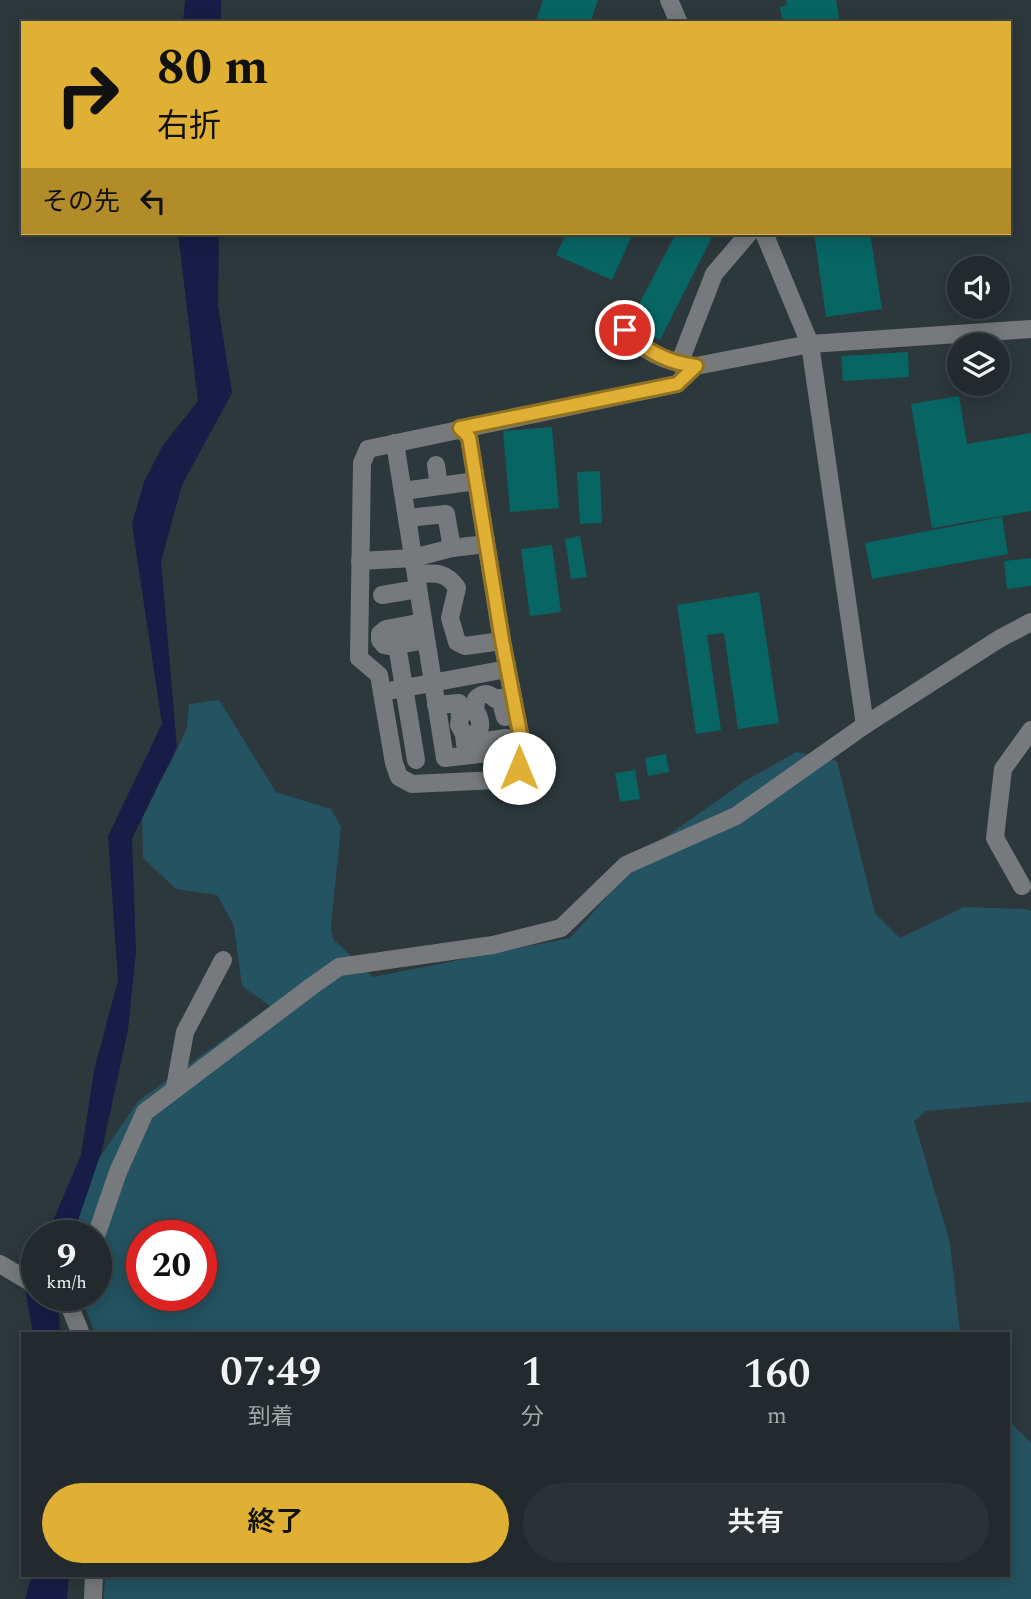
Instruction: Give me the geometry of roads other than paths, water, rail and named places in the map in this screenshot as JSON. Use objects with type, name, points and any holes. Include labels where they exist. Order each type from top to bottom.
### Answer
[{"type":"street","points":[[669,0],[677,21]]},
{"type":"street","points":[[469,720],[494,713],[497,706],[495,699],[500,698],[519,768],[497,780],[412,784],[399,777],[394,763],[379,675],[359,659],[362,463],[368,449],[677,384],[688,365],[714,274],[747,235]]},
{"type":"street","points":[[765,235],[810,344],[865,725]]},
{"type":"street","points":[[619,309],[625,330],[640,346],[688,365],[810,344],[1031,329]]},
{"type":"street","points":[[460,428],[469,437],[507,669],[512,746]]},
{"type":"street","points":[[395,443],[445,758]]},
{"type":"street","points":[[436,465],[439,486]]},
{"type":"street","points":[[403,491],[476,481]]},
{"type":"street","points":[[407,518],[446,514],[452,548]]},
{"type":"street","points":[[382,596],[452,548],[486,544]]},
{"type":"street","points":[[360,561],[416,574],[436,573],[451,578],[457,588],[450,618],[457,642],[465,646],[502,640]]},
{"type":"street","points":[[102,1220],[118,1172],[145,1112],[339,967],[493,945],[561,928],[626,865],[736,816],[865,725],[999,639],[1031,622]]},
{"type":"street","points":[[416,760],[397,645],[384,645],[380,634],[386,629],[425,631]]},
{"type":"street","points":[[383,692],[507,669]]},
{"type":"street","points":[[436,705],[458,703],[469,720],[466,744],[512,746]]},
{"type":"street","points":[[1022,886],[995,838],[1003,769],[1031,730]]},
{"type":"street","points":[[394,763],[445,758],[512,746]]},
{"type":"street","points":[[175,1087],[185,1032],[223,961]]},
{"type":"street","points":[[0,1265],[21,1277]]},
{"type":"street","points":[[74,1311],[80,1332]]},
{"type":"street","points":[[93,1599],[94,1577]]},
{"type":"water","points":[[185,0],[221,0],[221,21],[183,21]]},
{"type":"water","points":[[178,235],[219,235],[218,305],[232,393],[182,485],[161,561],[177,747],[132,839],[136,951],[128,1030],[102,1150],[78,1220],[53,1220],[81,1155],[94,1071],[118,980],[108,836],[162,724],[132,524],[144,482],[163,445],[198,401]]},
{"type":"water","points":[[29,1311],[59,1311],[60,1332],[33,1332]]},
{"type":"water","points":[[31,1577],[69,1577],[67,1599],[25,1599]]}]
